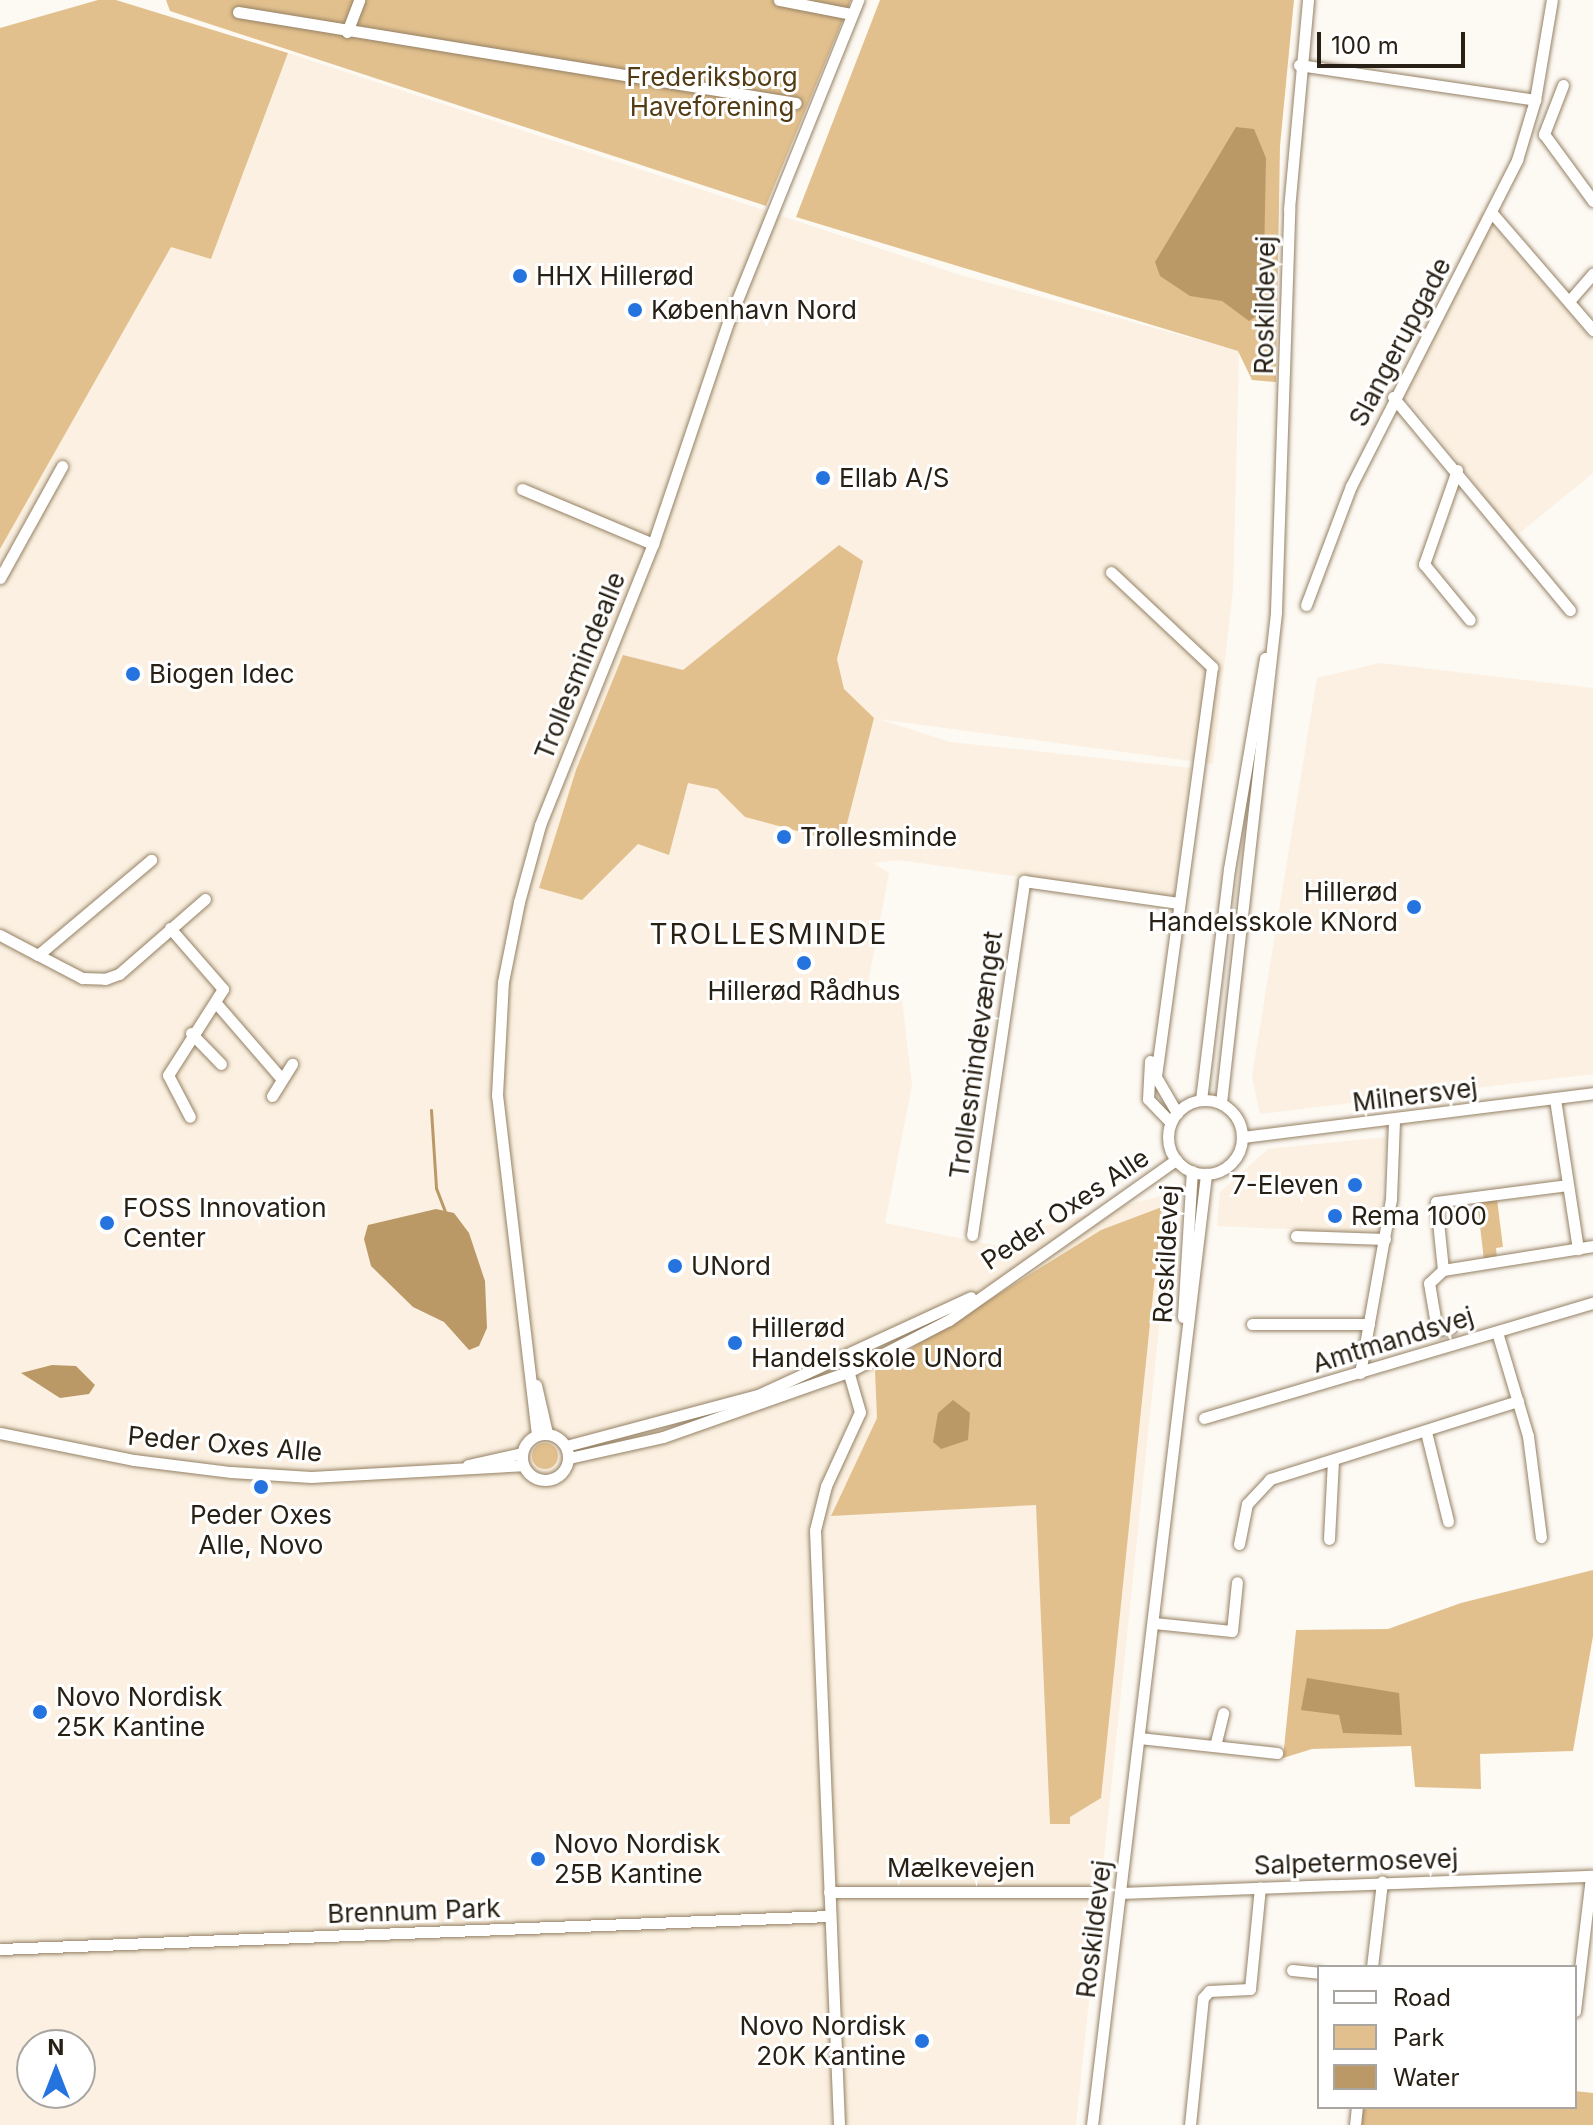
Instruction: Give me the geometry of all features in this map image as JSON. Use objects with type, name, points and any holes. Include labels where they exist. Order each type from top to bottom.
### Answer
[{"type":"street","points":[[347,32],[359,0]]},
{"type":"street","points":[[779,0],[852,14]]},
{"type":"street","name":"Trollesmindealle","points":[[542,1434],[499,1129],[503,982],[540,825],[653,544],[721,342],[858,0]]},
{"type":"street","name":"Roskildevej","points":[[1221,1103],[1276,611],[1299,65],[1308,0]]},
{"type":"street","name":"Slangerupgade","points":[[1306,605],[1351,486],[1393,397],[1492,213],[1535,100],[1552,0]]},
{"type":"street","points":[[238,12],[796,103]]},
{"type":"street","points":[[1299,65],[1535,100]]},
{"type":"street","points":[[1563,85],[1544,134],[1593,201]]},
{"type":"street","points":[[1492,213],[1593,330]]},
{"type":"street","points":[[1570,300],[1593,274]]},
{"type":"street","points":[[1393,397],[1457,470],[1570,610]]},
{"type":"street","points":[[0,578],[62,466]]},
{"type":"street","points":[[1457,470],[1424,564],[1470,620]]},
{"type":"street","points":[[522,489],[653,544]]},
{"type":"street","points":[[1111,572],[1212,667],[1162,1008],[1147,1088],[1154,1108],[1174,1118]]},
{"type":"street","name":"Roskildevej","points":[[1201,1100],[1225,904],[1276,611]]},
{"type":"street","points":[[38,955],[151,860]]},
{"type":"street","name":"Trollesmindevænget","points":[[972,1235],[1024,881],[1178,903]]},
{"type":"street","points":[[0,935],[82,978],[105,979],[205,899]]},
{"type":"street","points":[[1225,904],[1245,906]]},
{"type":"street","points":[[170,928],[222,987],[216,1003],[191,1033],[168,1075],[190,1117]]},
{"type":"street","points":[[216,1003],[281,1078]]},
{"type":"street","points":[[191,1033],[221,1064]]},
{"type":"street","points":[[272,1096],[292,1064]]},
{"type":"street","name":"Milnersvej","points":[[1242,1137],[1593,1093]]},
{"type":"street","points":[[1555,1099],[1578,1249]]},
{"type":"street","points":[[1201,1100],[1221,1103],[1235,1116],[1242,1137],[1230,1164],[1206,1174],[1192,1171],[1176,1160],[1169,1142],[1174,1118],[1201,1100]]},
{"type":"street","points":[[1360,1373],[1385,1239],[1394,1120]]},
{"type":"street","name":"Peder Oxes Alle","points":[[568,1452],[663,1437],[850,1371],[949,1320],[979,1294],[1176,1160]]},
{"type":"street","name":"Roskildevej","points":[[1184,1338],[1192,1171]]},
{"type":"street","name":"Roskildevej","points":[[1092,2125],[1206,1174]]},
{"type":"street","points":[[1443,1270],[1436,1202],[1568,1185]]},
{"type":"street","points":[[1296,1236],[1385,1239]]},
{"type":"street","points":[[1451,1328],[1437,1330],[1429,1283],[1443,1270],[1593,1246]]},
{"type":"street","name":"Peder Oxes Alle","points":[[568,1452],[758,1395],[979,1294]]},
{"type":"street","name":"Amtmandsvej","points":[[1204,1418],[1593,1303]]},
{"type":"street","points":[[1252,1324],[1369,1324]]},
{"type":"street","points":[[1497,1332],[1535,1472],[1541,1537]]},
{"type":"street","points":[[839,2125],[815,1530],[826,1486],[858,1425],[860,1398],[844,1357]]},
{"type":"street","points":[[1239,1544],[1247,1504],[1259,1486],[1518,1401]]},
{"type":"street","points":[[1426,1432],[1448,1521]]},
{"type":"street","name":"Peder Oxes Alle","points":[[0,1433],[134,1460],[231,1472],[311,1477],[450,1470],[523,1459]]},
{"type":"street","points":[[542,1434],[568,1452],[552,1479],[532,1476],[523,1459],[542,1434]]},
{"type":"street","points":[[1329,1539],[1333,1460]]},
{"type":"street","points":[[1154,1623],[1232,1631],[1237,1582]]},
{"type":"street","points":[[1215,1746],[1223,1713]]},
{"type":"street","points":[[1139,1738],[1277,1753]]},
{"type":"street","points":[[1577,1995],[1592,1876]]},
{"type":"street","name":"Salpetermosevej","points":[[1120,1893],[1592,1876]]},
{"type":"street","points":[[1372,1965],[1382,1882]]},
{"type":"street","points":[[1190,2125],[1203,1998],[1209,1991],[1250,1989],[1260,1887]]},
{"type":"street","name":"Mælkevejen","points":[[829,1892],[1093,1892]]},
{"type":"street","name":"Brennum Park","points":[[0,1949],[829,1916]]},
{"type":"street","points":[[1292,1970],[1317,1973]]},
{"type":"shaded area","points":[[288,53],[960,275],[1239,351],[1233,589],[1213,764],[878,719],[950,742],[1191,768],[1174,898],[898,860],[873,863],[889,873],[867,988],[902,1000],[912,1085],[885,1223],[1008,1248],[1036,1228],[1173,1193],[1076,2125],[0,2125],[0,549],[171,246],[211,258]]},
{"type":"shaded area","points":[[1481,211],[1593,341],[1593,473],[1516,536],[1405,395]]},
{"type":"shaded area","points":[[1380,663],[1593,688],[1593,1074],[1260,1114],[1252,1076],[1317,678]]},
{"type":"shaded area","points":[[1386,1137],[1378,1233],[1217,1226],[1220,1192],[1268,1149]]},
{"type":"green space","points":[[98,0],[116,0],[288,53],[211,259],[171,247],[0,549],[0,28]]},
{"type":"green space","name":"Frederiksborg Haveforening","points":[[166,0],[851,0],[766,206],[170,11]]},
{"type":"green space","points":[[880,0],[1294,0],[1280,146],[1276,382],[1252,380],[1238,351],[796,217]]},
{"type":"green space","points":[[839,545],[863,561],[837,659],[844,689],[874,718],[842,843],[745,817],[717,789],[688,783],[669,855],[638,844],[582,900],[539,888],[576,770],[623,655],[683,670]]},
{"type":"green space","points":[[1497,1199],[1503,1247],[1496,1248],[1497,1258],[1484,1260],[1477,1201]]},
{"type":"green space","points":[[1162,1207],[1101,1798],[1070,1817],[1070,1824],[1050,1824],[1036,1505],[831,1516],[877,1418],[875,1371],[1101,1230]]},
{"type":"green space","points":[[545,1443],[554,1447],[558,1456],[554,1465],[545,1469],[536,1465],[532,1456],[536,1447]]},
{"type":"green space","points":[[1593,1570],[1593,1636],[1573,1751],[1480,1754],[1481,1789],[1415,1787],[1411,1746],[1312,1749],[1283,1758],[1296,1630],[1388,1629],[1461,1603]]},
{"type":"green space","points":[[1577,2091],[1593,2093],[1593,2125],[1355,2125],[1357,2109],[1577,2109]]},
{"type":"water","points":[[1236,127],[1254,129],[1266,158],[1263,312],[1249,321],[1222,301],[1190,296],[1160,276],[1155,262]]},
{"type":"water","points":[[436,1209],[454,1213],[469,1233],[485,1281],[487,1328],[479,1346],[469,1350],[444,1322],[413,1307],[371,1266],[364,1239],[368,1225]]},
{"type":"water","points":[[52,1365],[76,1366],[95,1385],[89,1394],[60,1398],[21,1373]]},
{"type":"water","points":[[953,1400],[970,1413],[968,1440],[941,1449],[933,1442],[938,1413]]},
{"type":"water","points":[[1307,1678],[1399,1693],[1402,1735],[1343,1733],[1339,1715],[1301,1710]]},
{"type":"waterway","points":[[431,1110],[436,1188],[445,1211]]},
{"type":"place","name":"HHX Hillerød","points":[[520,276]]},
{"type":"place","name":"København Nord","points":[[635,310]]},
{"type":"place","name":"Ellab A/S","points":[[823,478]]},
{"type":"place","name":"Biogen Idec","points":[[133,674]]},
{"type":"place","name":"Trollesminde","points":[[784,837]]},
{"type":"place","name":"Hillerød Handelsskole KNord","points":[[1414,907]]},
{"type":"place","name":"Hillerød Rådhus","points":[[804,963]]},
{"type":"place","name":"7-Eleven","points":[[1355,1185]]},
{"type":"place","name":"Rema 1000","points":[[1335,1216]]},
{"type":"place","name":"FOSS Innovation Center","points":[[107,1223]]},
{"type":"place","name":"UNord","points":[[675,1266]]},
{"type":"place","name":"Hillerød Handelsskole UNord","points":[[735,1343]]},
{"type":"place","name":"Peder Oxes Alle, Novo","points":[[261,1487]]},
{"type":"place","name":"Novo Nordisk 25K Kantine","points":[[40,1712]]},
{"type":"place","name":"Novo Nordisk 25B Kantine","points":[[538,1859]]},
{"type":"place","name":"Novo Nordisk 20K Kantine","points":[[922,2041]]},
{"type":"district","name":"TROLLESMINDE","points":[[769,934]]}]
